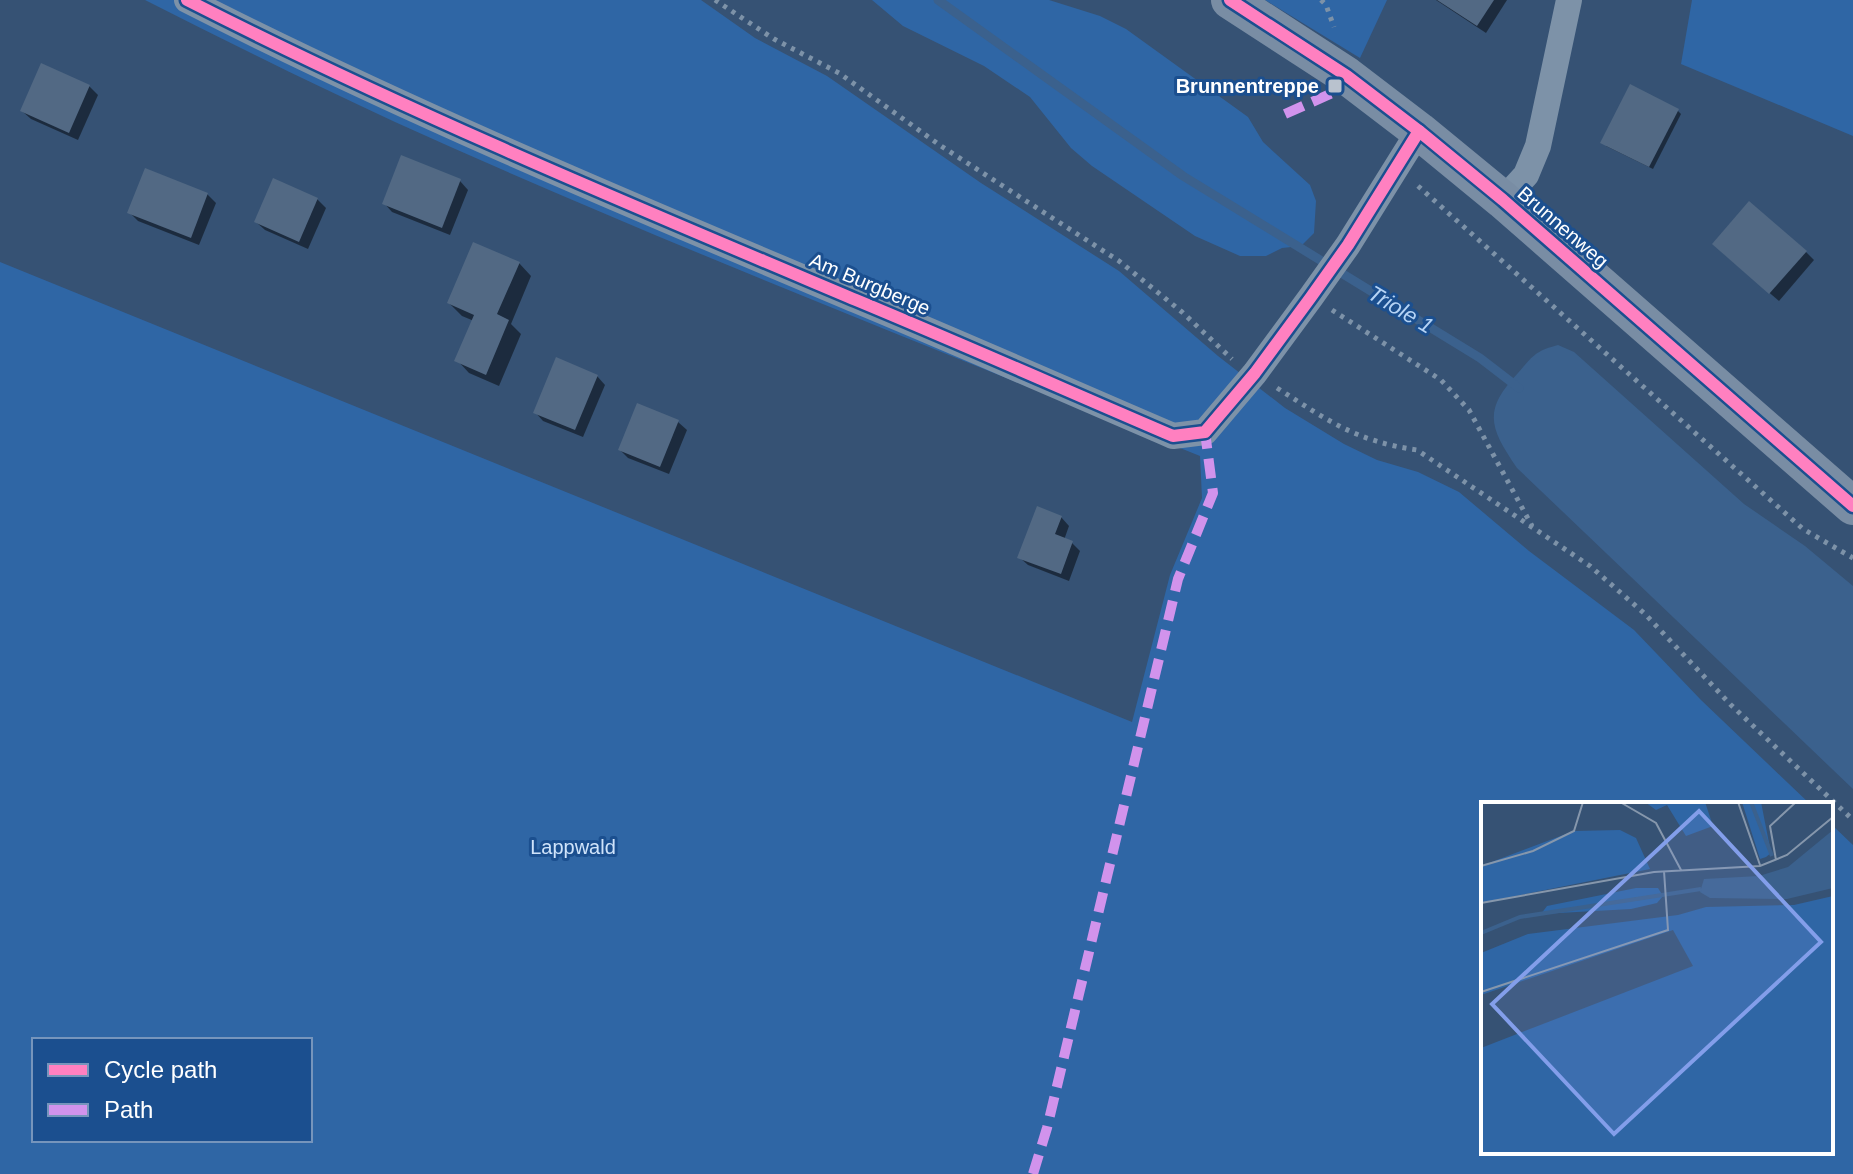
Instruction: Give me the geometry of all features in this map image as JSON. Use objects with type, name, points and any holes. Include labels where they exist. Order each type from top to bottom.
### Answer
[{"type":"main road","name":"Brunnenweg","points":[[1230,0],[1347,76],[1419,131],[1503,200],[1853,506]]},
{"type":"street","name":"Am Burgberge","points":[[187,0],[283,48],[630,206],[1173,436],[1205,432],[1255,373],[1348,245],[1419,131]]},
{"type":"street","name":"Brunnenweg","points":[[1503,200],[1526,175],[1538,146],[1569,0]]},
{"type":"path","points":[[715,0],[774,39],[839,73],[941,146],[1119,261],[1232,358],[1255,373],[1345,431],[1384,445],[1417,450],[1590,566],[1645,614],[1731,705],[1853,820]]},
{"type":"path","points":[[1321,0],[1326,5],[1334,28]]},
{"type":"path","points":[[1396,167],[1803,529],[1853,558]]},
{"type":"path","points":[[1317,288],[1441,380],[1469,410],[1533,528]]},
{"type":"green space","name":"Lappwald","points":[[145,0],[701,0],[755,38],[827,76],[981,183],[1119,271],[1218,356],[1285,408],[1377,460],[1418,472],[1459,492],[1529,551],[1634,630],[1701,700],[1808,802],[1481,802],[1481,1154],[1833,1154],[1833,826],[1853,845],[1853,1174],[0,1174],[0,262],[1132,722],[1170,575],[1202,498],[1200,456],[595,209],[300,77]]},
{"type":"green space","points":[[872,0],[1049,0],[1100,16],[1126,29],[1248,117],[1263,142],[1310,185],[1316,201],[1314,233],[1301,246],[1282,248],[1266,256],[1240,256],[1195,236],[1092,166],[1071,148],[1030,97],[984,66],[903,26]]},
{"type":"green space","points":[[1265,0],[1387,0],[1360,58]]},
{"type":"green space","points":[[1692,0],[1853,0],[1853,136],[1681,64]]},
{"type":"shaded area","points":[[1558,345],[1574,352],[1744,504],[1805,546],[1853,586],[1853,789],[1517,468],[1496,430],[1495,409],[1507,386],[1531,358]]},
{"type":"building","points":[[1437,0],[1494,0],[1477,26]]},
{"type":"building","points":[[41,63],[90,85],[69,133],[20,111]]},
{"type":"building","points":[[1630,84],[1679,109],[1649,167],[1600,143]]},
{"type":"building","points":[[401,155],[461,179],[442,228],[382,204]]},
{"type":"building","points":[[145,168],[208,193],[191,238],[127,213]]},
{"type":"building","points":[[273,178],[318,198],[299,242],[254,222]]},
{"type":"building","points":[[1749,201],[1807,251],[1769,294],[1712,244]]},
{"type":"building","points":[[473,242],[520,262],[497,314],[509,320],[486,375],[454,361],[474,315],[447,303]]},
{"type":"building","points":[[556,357],[598,375],[575,430],[533,413]]},
{"type":"building","points":[[637,403],[679,420],[660,467],[618,450]]},
{"type":"building","points":[[1037,506],[1062,516],[1055,534],[1073,541],[1061,574],[1017,558]]},
{"type":"waterway","name":"Triole 1","points":[[938,0],[1183,176],[1480,358],[1519,388]]},
{"type":"marked path","points":[[1285,114],[1337,91]]},
{"type":"marked path","points":[[1033,1174],[1047,1128],[1178,579],[1213,493],[1205,432]]},
{"type":"cycle path","points":[[187,0],[519,156],[1173,436],[1205,432],[1255,373],[1348,245],[1419,131]]},
{"type":"cycle path","points":[[1230,0],[1347,76],[1419,131],[1503,200],[1853,506]]},
{"type":"place","name":"Brunnentreppe","points":[[1335,86]]}]
